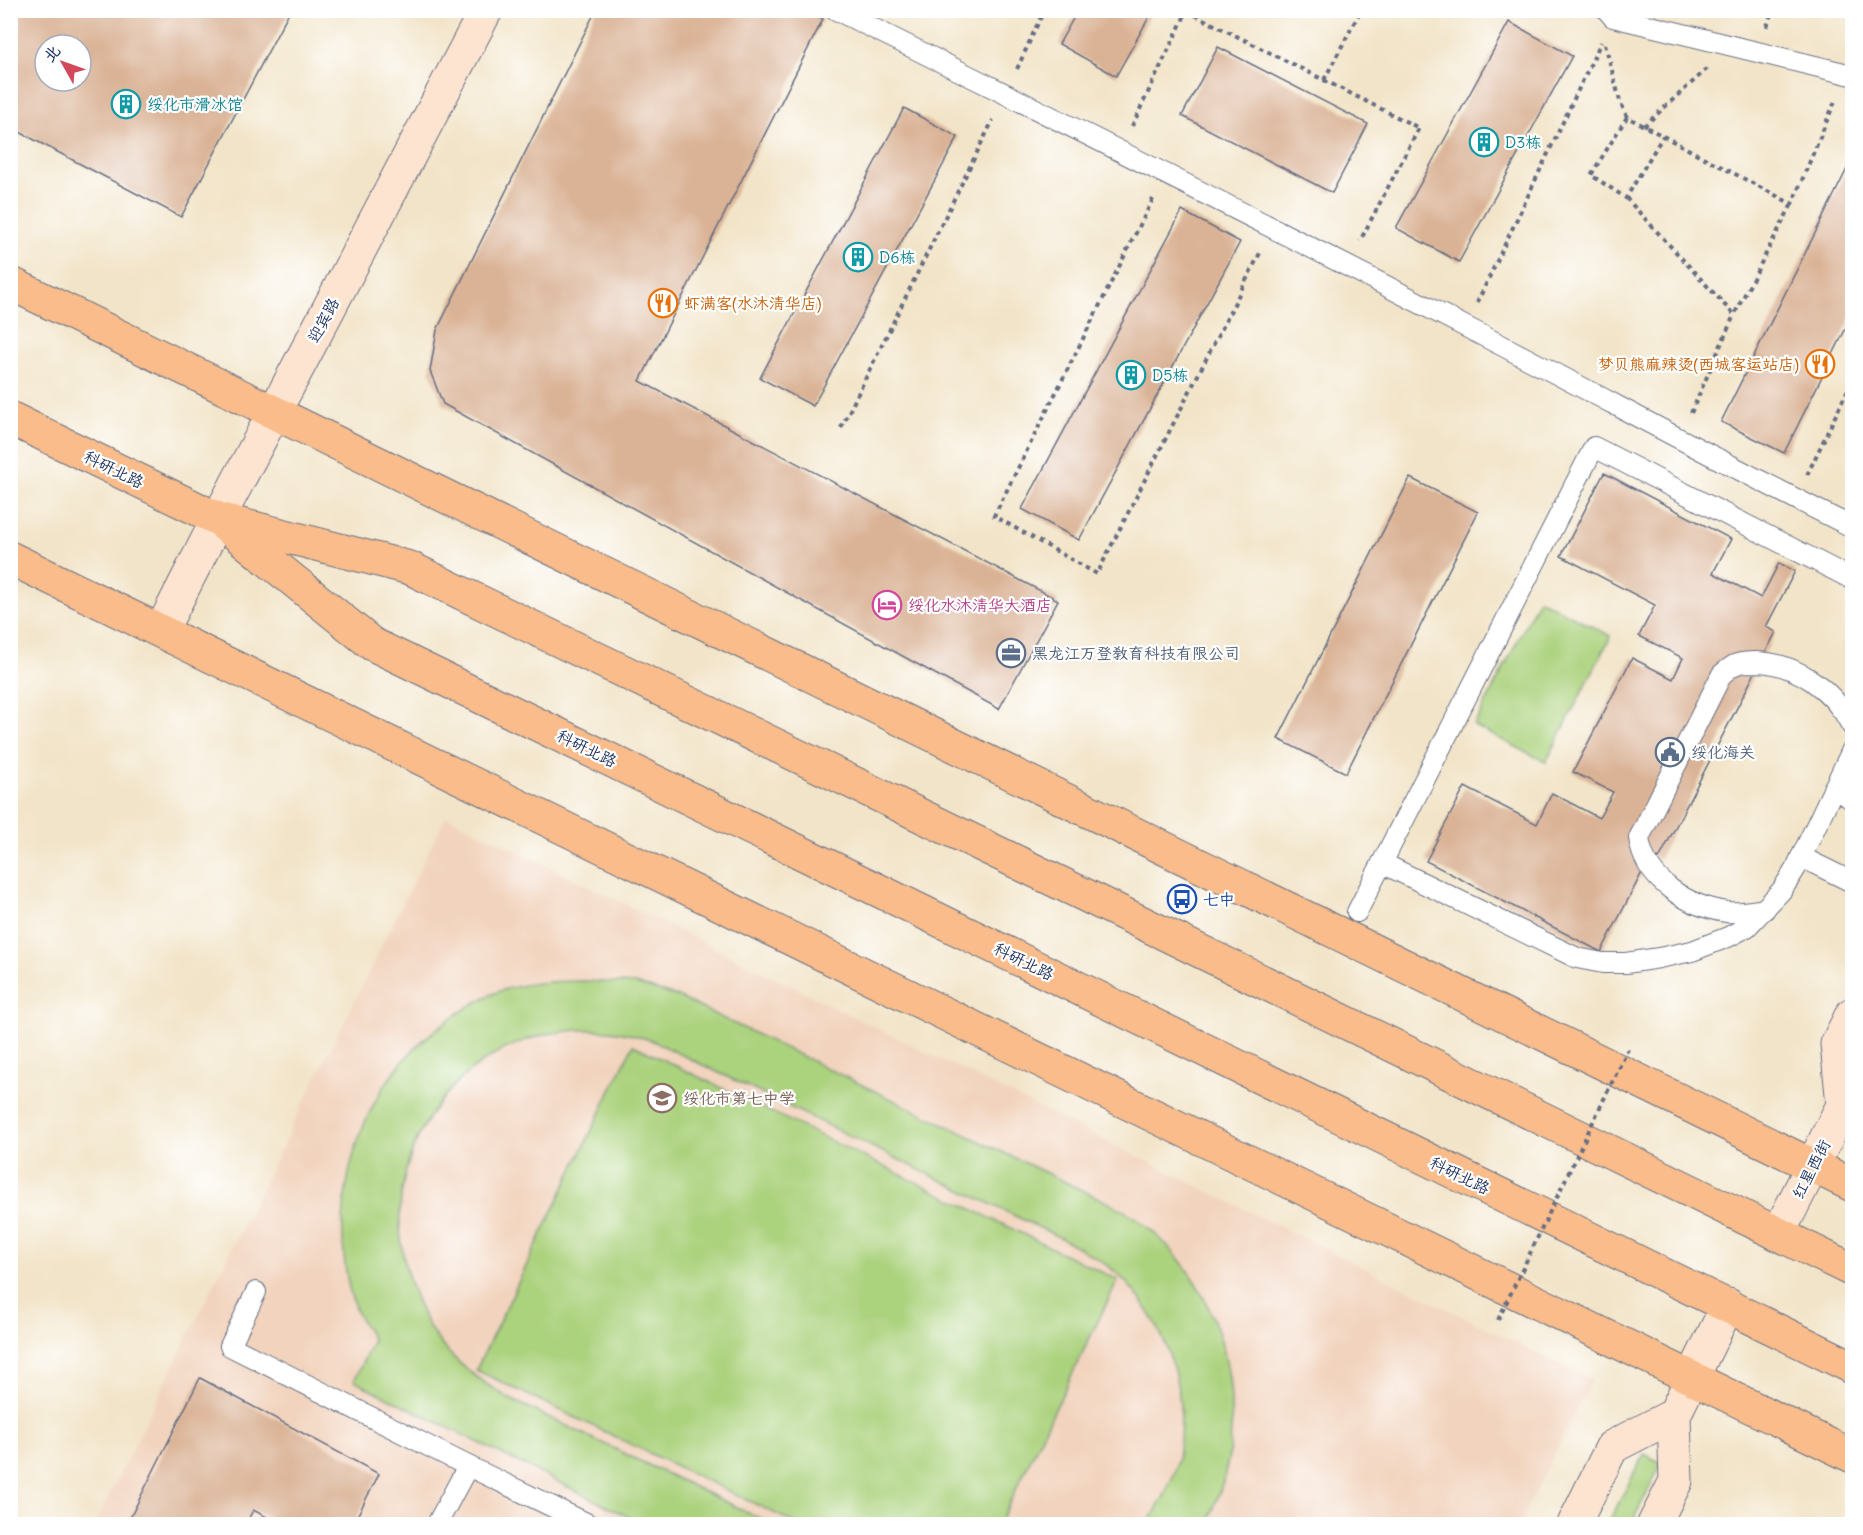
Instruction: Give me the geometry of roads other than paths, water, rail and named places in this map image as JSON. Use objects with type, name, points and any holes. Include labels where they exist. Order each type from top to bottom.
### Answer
[{"type":"main road","name":"迎宾路","points":[[161,631],[486,10]]},
{"type":"main road","points":[[10,283],[1852,1185]]},
{"type":"main road","name":"科研北路","points":[[10,418],[218,519],[410,568],[1168,935],[1852,1270]]},
{"type":"main road","name":"科研北路","points":[[218,519],[372,644],[884,892],[1852,1367]]},
{"type":"main road","points":[[10,558],[1852,1456]]},
{"type":"main road","name":"红星西街","points":[[1778,1234],[1848,1102],[1837,1044],[1852,1014]]},
{"type":"main road","points":[[1654,1524],[1676,1481],[1674,1415],[1728,1305]]},
{"type":"main road","points":[[1574,1524],[1612,1447],[1674,1415]]},
{"type":"lane","points":[[836,10],[1120,150],[1466,326],[1852,527]]},
{"type":"lane","points":[[1607,10],[1613,17],[1850,75]]},
{"type":"lane","points":[[1357,912],[1593,447],[1852,579]]},
{"type":"lane","points":[[1765,909],[1727,912],[1675,892],[1661,881],[1646,862],[1640,850],[1639,838],[1722,674],[1736,664],[1766,663],[1785,666],[1804,675],[1832,698],[1846,714],[1852,726]]},
{"type":"lane","points":[[1382,863],[1577,958],[1603,963],[1626,963],[1692,951],[1728,938],[1747,927],[1782,890],[1801,857],[1852,750]]},
{"type":"lane","points":[[1833,789],[1852,799]]},
{"type":"lane","points":[[1801,857],[1852,882]]},
{"type":"lane","points":[[256,1292],[230,1346],[588,1524]]},
{"type":"lane","points":[[437,1524],[468,1466]]},
{"type":"place","name":"绥化市滑冰馆","points":[[126,104]]},
{"type":"place","name":"D3栋","points":[[1484,142]]},
{"type":"place","name":"D6栋","points":[[858,257]]},
{"type":"place","name":"虾满客(水沐清华店)","points":[[663,303]]},
{"type":"place","name":"梦贝熊麻辣烫(西城客运站店)","points":[[1820,364]]},
{"type":"place","name":"D5栋","points":[[1131,375]]},
{"type":"place","name":"绥化水沐清华大酒店","points":[[887,605]]},
{"type":"place","name":"黑龙江万登教育科技有限公司","points":[[1011,653]]},
{"type":"place","name":"绥化海关","points":[[1670,752]]},
{"type":"place","name":"七中","points":[[1182,899]]},
{"type":"place","name":"绥化市第七中学","points":[[662,1098]]}]
